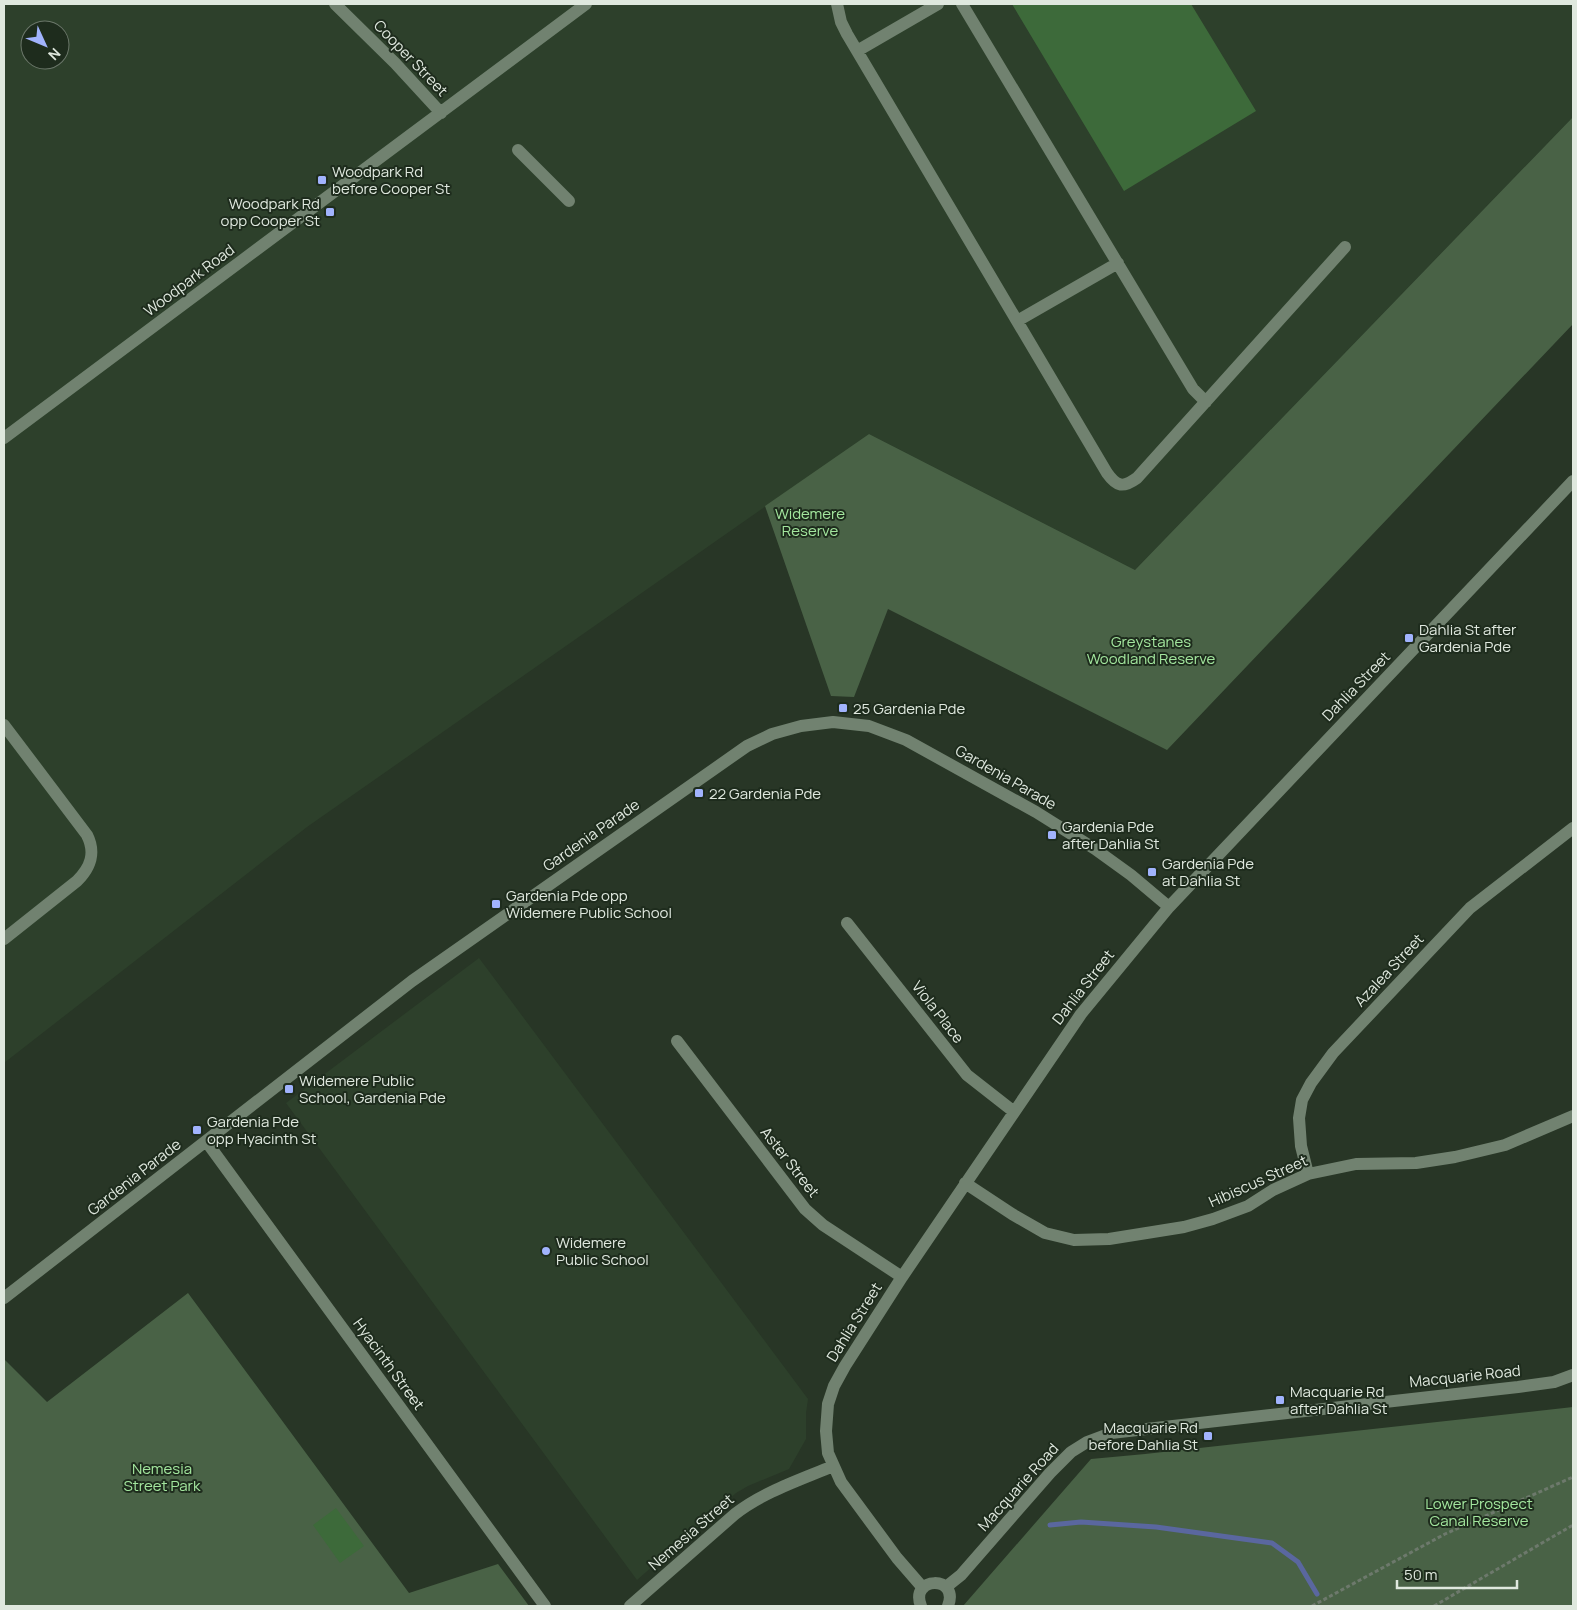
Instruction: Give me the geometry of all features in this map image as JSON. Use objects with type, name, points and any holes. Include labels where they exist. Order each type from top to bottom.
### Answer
[{"type":"street","name":"Cooper Street","points":[[335,4],[395,63],[441,113]]},
{"type":"street","name":"Woodpark Road","points":[[4,438],[586,4]]},
{"type":"street","points":[[837,4],[841,22],[857,51],[1107,473],[1116,483],[1122,485],[1129,484],[1137,478],[1345,247]]},
{"type":"street","points":[[857,51],[938,4]]},
{"type":"street","points":[[962,4],[1193,389],[1206,402]]},
{"type":"street","points":[[518,150],[569,201]]},
{"type":"street","points":[[1017,321],[1118,263]]},
{"type":"street","name":"Dahlia Street","points":[[923,1588],[897,1558],[841,1482],[828,1453],[827,1412],[831,1395],[844,1366],[965,1183],[1081,1014],[1169,907],[1573,481]]},
{"type":"street","name":"Gardenia Parade","points":[[4,1298],[405,986],[747,746],[772,734],[800,726],[833,722],[869,726],[906,740],[1036,812],[1095,849],[1169,907]]},
{"type":"street","points":[[4,725],[87,835],[91,843],[92,854],[90,864],[77,881],[4,939]]},
{"type":"street","name":"Azalea Street","points":[[1308,1174],[1299,1118],[1302,1100],[1311,1083],[1332,1053],[1470,908],[1573,828]]},
{"type":"street","name":"Viola Place","points":[[847,923],[967,1075],[1014,1111]]},
{"type":"street","name":"Aster Street","points":[[677,1041],[805,1210],[823,1225],[902,1277]]},
{"type":"street","name":"Hibiscus Street","points":[[965,1183],[1045,1233],[1074,1240],[1118,1237],[1184,1227],[1213,1219],[1248,1206],[1273,1190],[1308,1174],[1356,1164],[1416,1163],[1455,1157],[1504,1145],[1573,1116]]},
{"type":"street","name":"Hyacinth Street","points":[[206,1141],[545,1606]]},
{"type":"street","name":"Macquarie Road","points":[[946,1587],[961,1575],[1071,1452],[1099,1436],[1232,1418],[1518,1387],[1554,1382],[1573,1375]]},
{"type":"street","name":"Nemesia Street","points":[[630,1606],[735,1514],[748,1505],[764,1496],[834,1466]]},
{"type":"street","points":[[920,1606],[919,1597],[923,1588],[934,1583],[946,1587],[950,1596],[948,1606]]},
{"type":"path","points":[[1312,1606],[1445,1534],[1573,1477]]},
{"type":"path","points":[[1434,1606],[1573,1525]]},
{"type":"shaded area","points":[[4,4],[1573,4],[1573,117],[1135,570],[869,434],[307,827],[4,1063]]},
{"type":"shaded area","name":"Widemere Public School","points":[[479,958],[808,1399],[806,1439],[789,1469],[736,1493],[637,1580],[286,1103]]},
{"type":"green space","name":"Greystanes Woodland Reserve","points":[[1573,117],[1573,324],[1167,750],[888,609],[854,697],[831,696],[765,506],[869,434],[1135,570]]},
{"type":"green space","name":"Nemesia Street Park","points":[[188,1293],[409,1593],[498,1564],[529,1606],[4,1606],[4,1359],[47,1402]]},
{"type":"green space","name":"Lower Prospect Canal Reserve","points":[[1573,1407],[1573,1606],[963,1606],[1091,1459]]},
{"type":"building","points":[[1012,4],[1191,4],[1256,111],[1124,191]]},
{"type":"building","points":[[336,1508],[364,1546],[340,1563],[313,1525]]},
{"type":"waterway","points":[[1050,1525],[1081,1522],[1156,1527],[1272,1543],[1298,1562],[1317,1594]]},
{"type":"place","name":"Woodpark Rd before Cooper St","points":[[322,180]]},
{"type":"place","name":"Woodpark Rd opp Cooper St","points":[[330,212]]},
{"type":"place","name":"Dahlia St after Gardenia Pde","points":[[1409,638]]},
{"type":"place","name":"25 Gardenia Pde","points":[[843,708]]},
{"type":"place","name":"22 Gardenia Pde","points":[[699,793]]},
{"type":"place","name":"Gardenia Pde after Dahlia St","points":[[1052,835]]},
{"type":"place","name":"Gardenia Pde at Dahlia St","points":[[1152,872]]},
{"type":"place","name":"Gardenia Pde opp Widemere Public School","points":[[496,904]]},
{"type":"place","name":"Widemere Public School, Gardenia Pde","points":[[289,1089]]},
{"type":"place","name":"Gardenia Pde opp Hyacinth St","points":[[197,1130]]},
{"type":"place","name":"Widemere Public School","points":[[546,1251]]},
{"type":"place","name":"Macquarie Rd after Dahlia St","points":[[1280,1400]]},
{"type":"place","name":"Macquarie Rd before Dahlia St","points":[[1208,1436]]},
{"type":"park label","name":"Widemere Reserve","points":[[810,522]]}]
